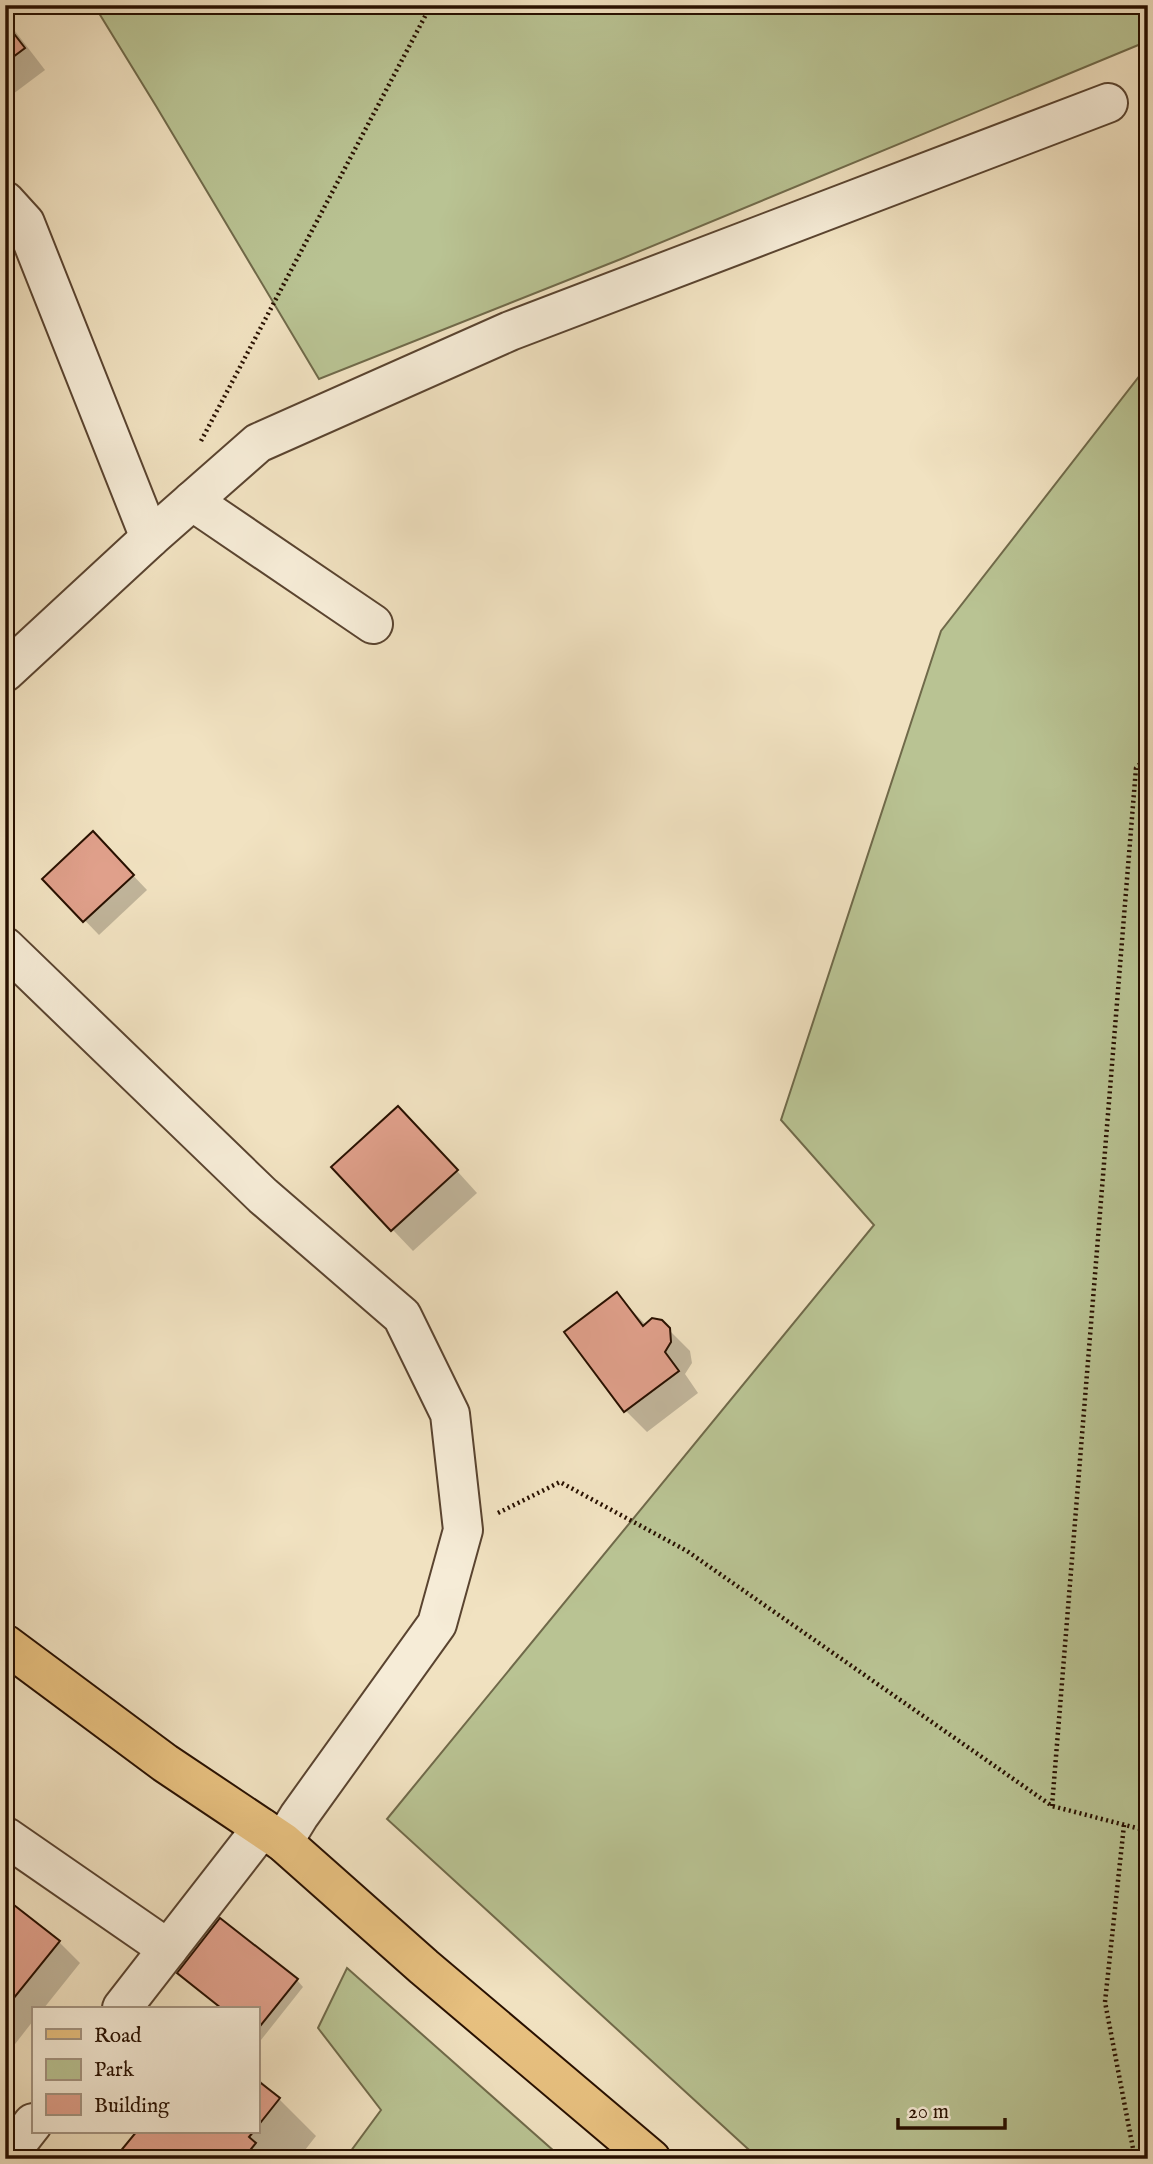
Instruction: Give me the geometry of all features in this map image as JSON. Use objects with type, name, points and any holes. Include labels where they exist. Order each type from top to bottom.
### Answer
[{"type":"main road","points":[[5,1644],[165,1763],[272,1835],[651,2159]]},
{"type":"street","points":[[5,672],[149,538],[258,443],[510,331],[1108,103]]},
{"type":"street","points":[[5,201],[25,223],[149,538]]},
{"type":"street","points":[[192,501],[373,624]]},
{"type":"street","points":[[5,947],[263,1196],[402,1316],[450,1414],[463,1530],[437,1624],[272,1835],[168,1949],[123,2007]]},
{"type":"street","points":[[6,1837],[168,1949]]},
{"type":"street","points":[[5,2159],[32,2124]]},
{"type":"path","points":[[201,442],[431,5]]},
{"type":"path","points":[[1052,1806],[1136,768],[1148,756]]},
{"type":"path","points":[[463,1530],[560,1482],[687,1551],[1052,1806],[1148,1831]]},
{"type":"path","points":[[1124,1825],[1105,2002],[1135,2159]]},
{"type":"green space","points":[[94,5],[1148,5],[1148,41],[621,259],[319,379]]},
{"type":"green space","points":[[1148,365],[1148,2159],[759,2159],[387,1819],[874,1225],[781,1120],[941,631]]},
{"type":"green space","points":[[347,1968],[563,2159],[345,2159],[381,2110],[318,2028]]},
{"type":"building","points":[[5,22],[25,48],[5,63]]},
{"type":"building","points":[[93,831],[134,875],[83,922],[42,879]]},
{"type":"building","points":[[398,1106],[458,1170],[391,1231],[331,1167]]},
{"type":"building","points":[[617,1292],[643,1326],[652,1318],[662,1320],[670,1328],[671,1342],[665,1352],[679,1371],[624,1412],[564,1332]]},
{"type":"building","points":[[5,1898],[60,1941],[5,2009]]},
{"type":"building","points":[[220,1918],[298,1979],[259,2028],[259,2007],[220,2007],[177,1973]]},
{"type":"building","points":[[259,2082],[280,2098],[259,2124]]},
{"type":"building","points":[[136,2132],[253,2132],[249,2137],[256,2143],[243,2159],[114,2159]]}]
